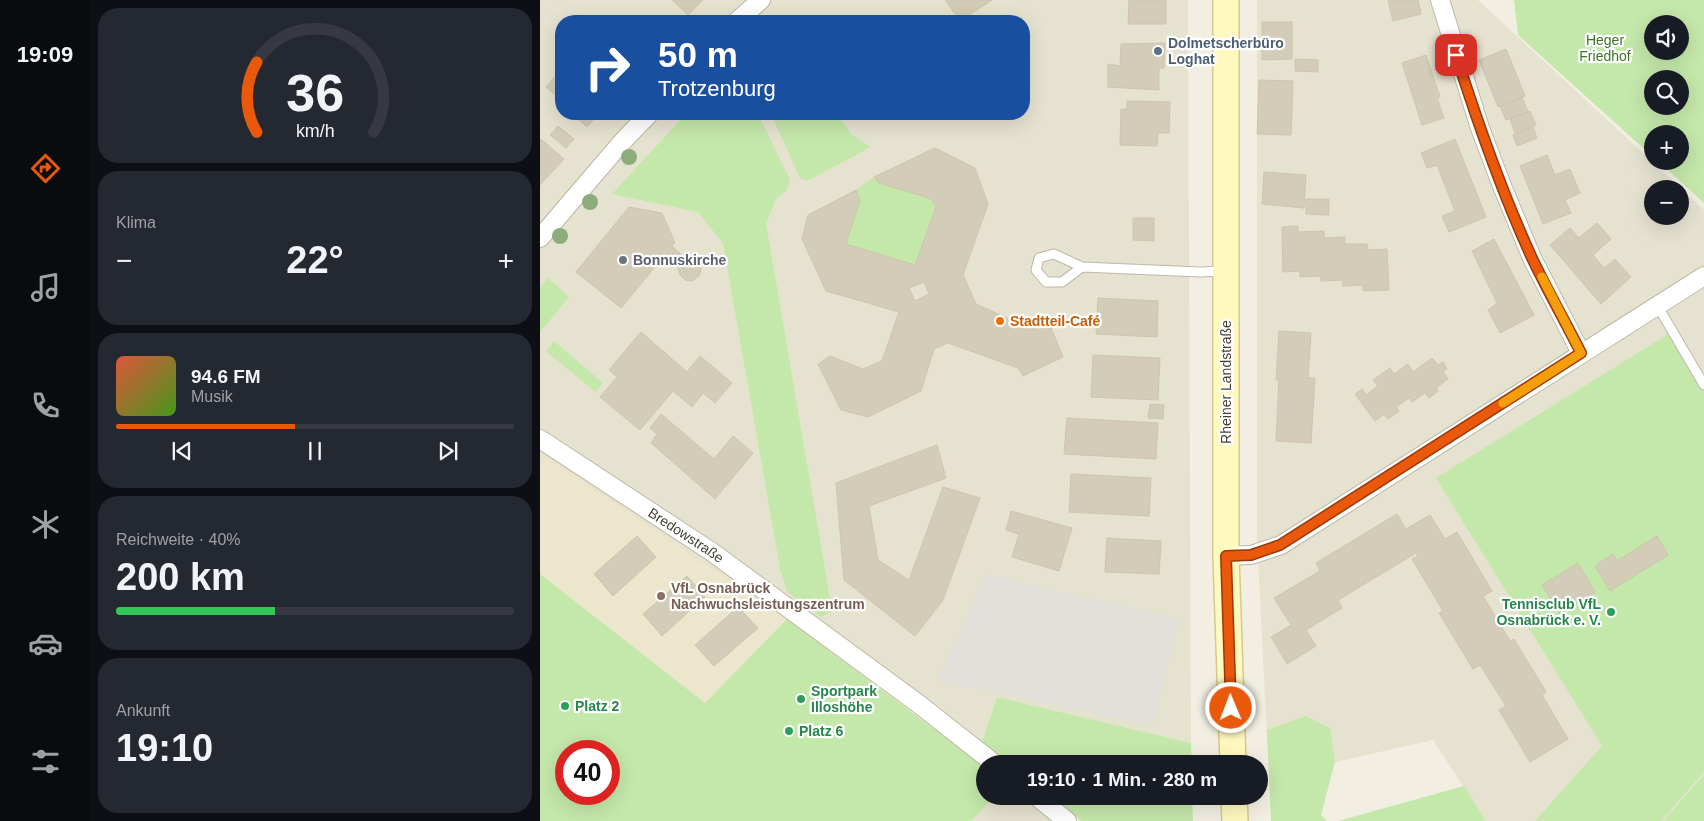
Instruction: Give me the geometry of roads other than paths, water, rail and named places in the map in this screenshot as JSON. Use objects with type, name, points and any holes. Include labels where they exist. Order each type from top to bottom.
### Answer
[{"type":"street","points":[[744,15],[761,0]]},
{"type":"street","name":"Rheiner Landstraße","points":[[1226,0],[1226,556],[1233,755]]},
{"type":"street","points":[[1440,0],[1464,78],[1502,186],[1532,258],[1581,353]]},
{"type":"street","points":[[540,238],[643,120]]},
{"type":"street","points":[[1226,556],[1251,555],[1280,545],[1657,304],[1704,276]]},
{"type":"street","name":"Bredowstraße","points":[[540,439],[712,552],[920,704],[984,755]]},
{"type":"street","points":[[1047,805],[1067,821]]},
{"type":"street","points":[[1234,805],[1235,821]]},
{"type":"lane","points":[[1082,267],[1062,282],[1046,282],[1036,270],[1039,258],[1054,254],[1082,267],[1200,272],[1226,271]]},
{"type":"lane","points":[[1657,304],[1704,385]]},
{"type":"place","name":"Dolmetscherbüro Loghat","points":[[1158,51]]},
{"type":"place","name":"Bonnuskirche","points":[[623,260]]},
{"type":"place","name":"Stadtteil-Café","points":[[1000,321]]},
{"type":"place","name":"VfL Osnabrück Nachwuchsleistungszentrum","points":[[661,596]]},
{"type":"place","name":"Tennisclub VfL Osnabrück e. V.","points":[[1611,612]]},
{"type":"place","name":"Sportpark Illoshöhe","points":[[801,699]]},
{"type":"place","name":"Platz 2","points":[[565,706]]},
{"type":"place","name":"Platz 6","points":[[789,731]]},
{"type":"park label","name":"Heger Friedhof","points":[[1605,48]]}]
